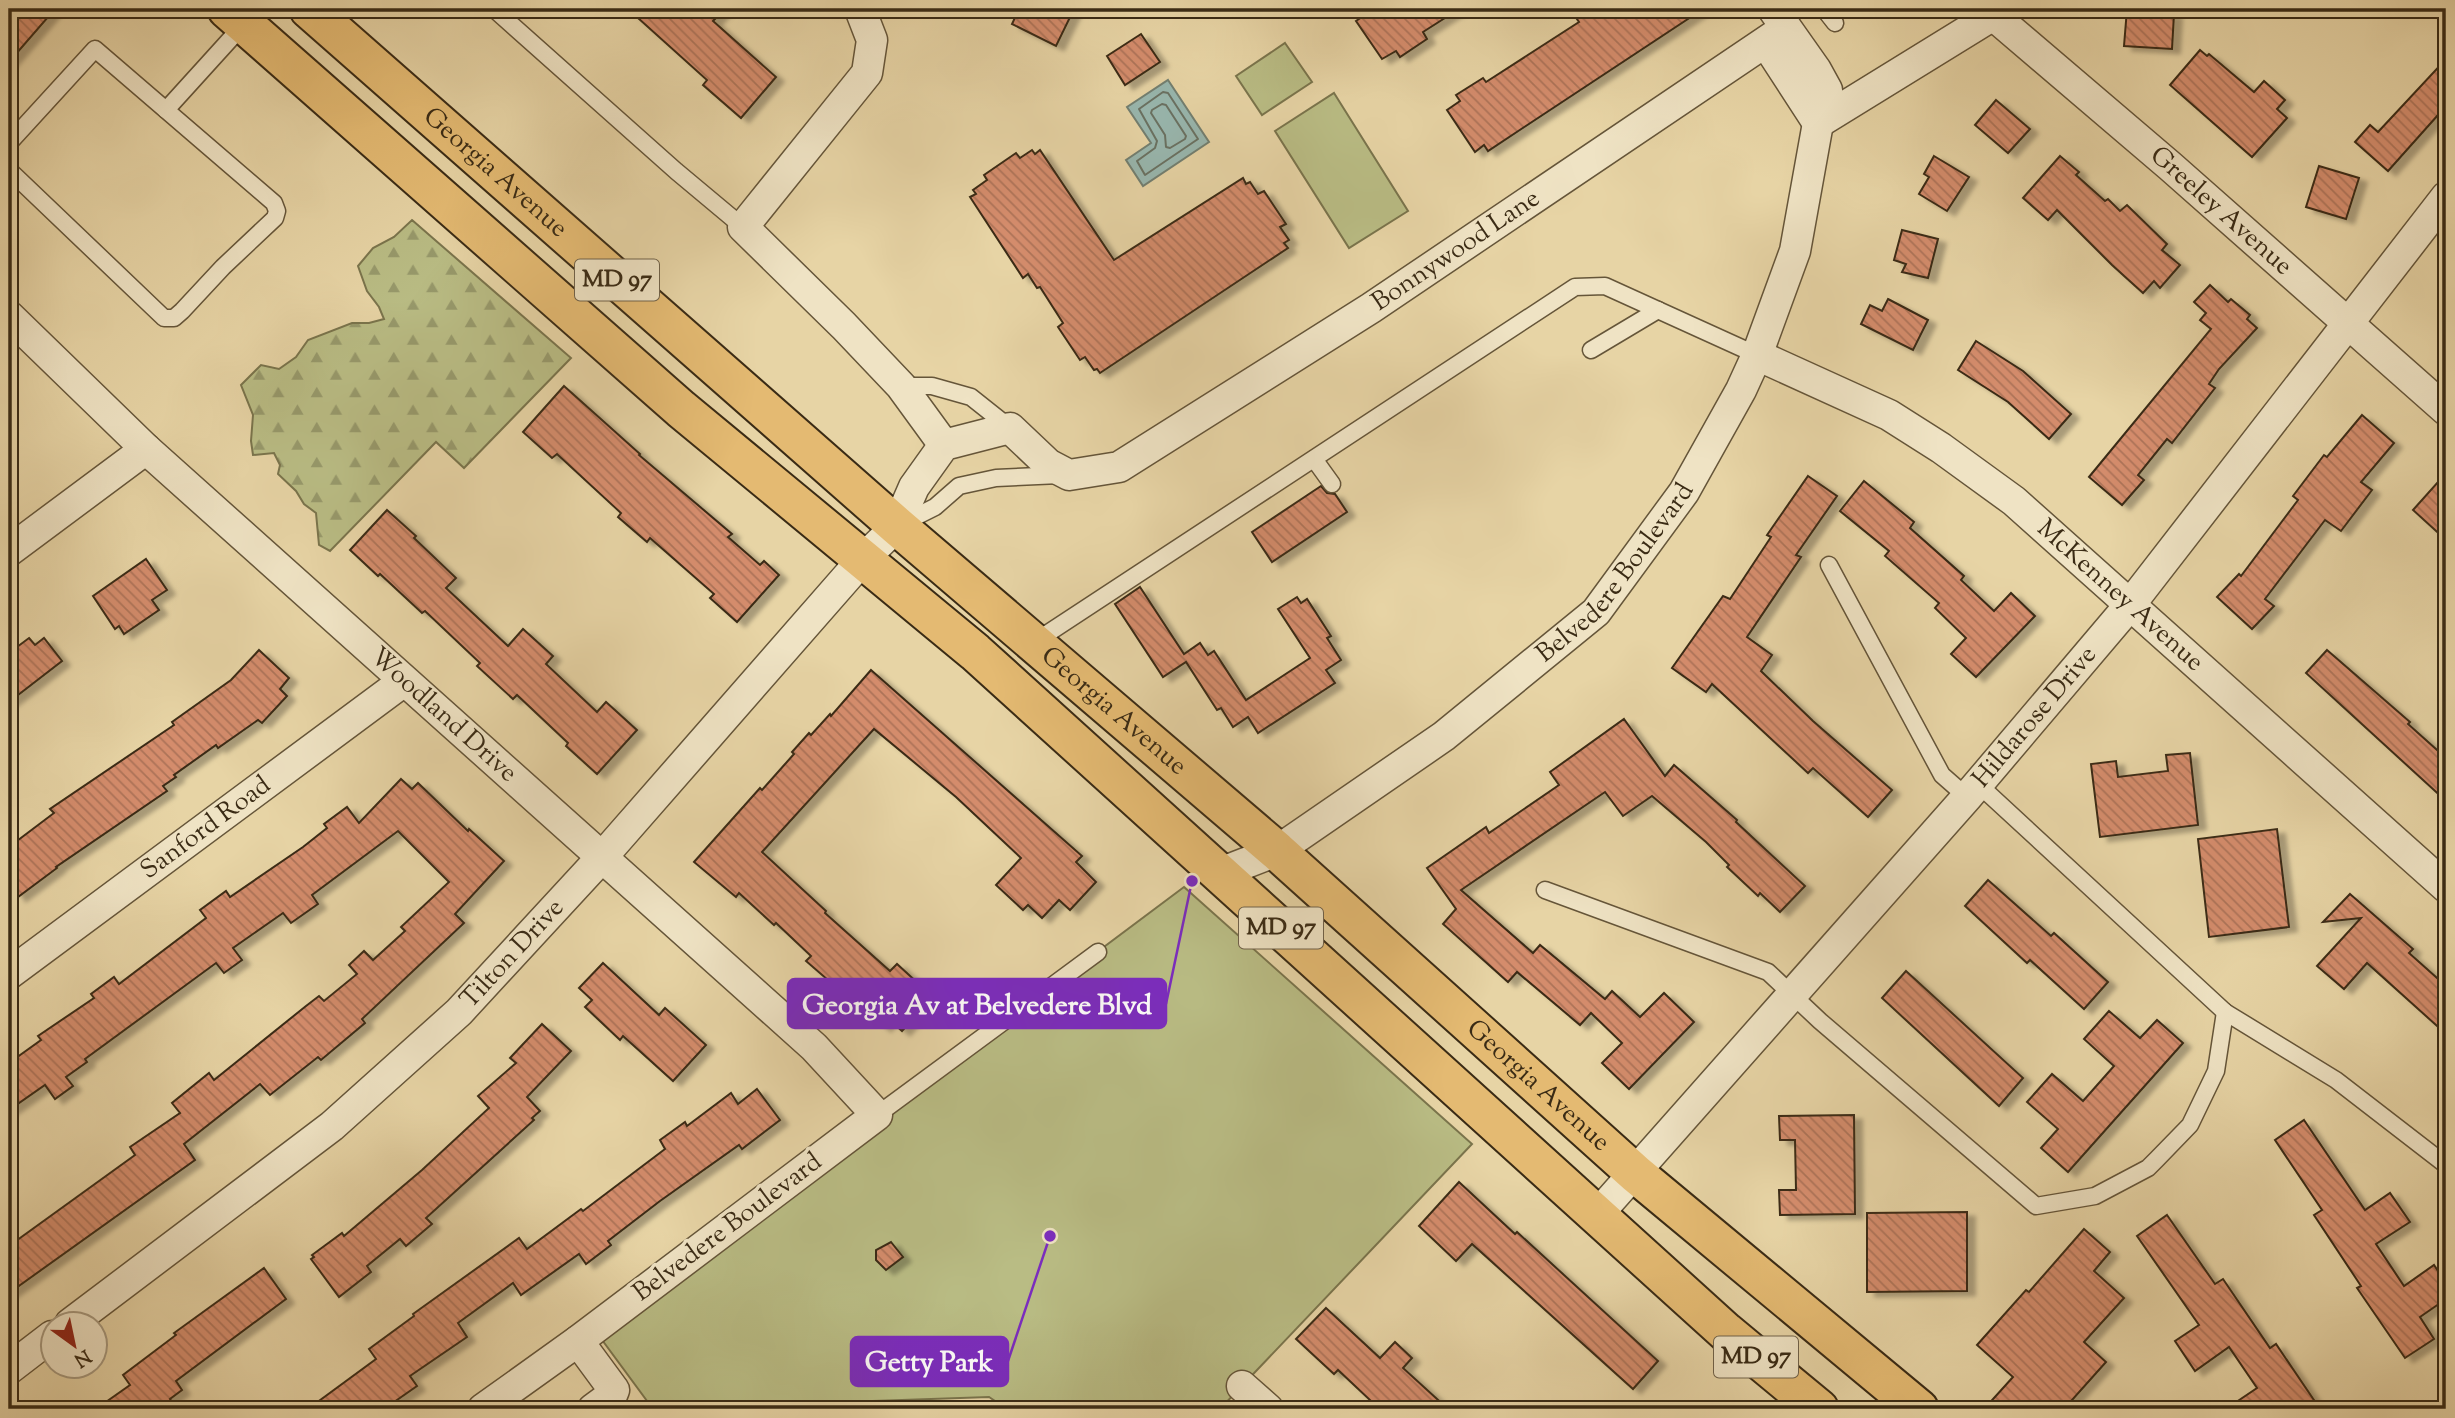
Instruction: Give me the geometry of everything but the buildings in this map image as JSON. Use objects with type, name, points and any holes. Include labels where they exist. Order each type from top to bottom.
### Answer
[{"type":"main road","name":"Georgia Avenue","points":[[309,9],[897,526],[1277,852],[1636,1174],[1904,1405]]},
{"type":"main road","name":"Georgia Avenue","points":[[235,16],[671,401],[975,652],[1726,1332],[1819,1409]]},
{"type":"street","points":[[860,9],[872,40],[867,73],[743,227],[901,386],[944,445]]},
{"type":"street","points":[[1775,27],[1818,123],[1994,11]]},
{"type":"street","name":"Greeley Avenue","points":[[1994,11],[2446,410]]},
{"type":"street","name":"Bonnywood Lane","points":[[1069,475],[1119,467],[1371,308],[1775,27]]},
{"type":"street","name":"Belvedere Boulevard","points":[[1220,873],[1277,852],[1444,736],[1596,612],[1684,492],[1741,390],[1757,355],[1795,251],[1818,123]]},
{"type":"street","name":"Hildarose Drive","points":[[1597,1215],[1972,791],[2129,606],[2446,197]]},
{"type":"street","name":"Woodland Drive","points":[[9,316],[146,449],[814,1047],[877,1115]]},
{"type":"street","name":"McKenney Avenue","points":[[1757,355],[1889,415],[1941,448],[2014,501],[2446,887]]},
{"type":"street","points":[[897,526],[914,487],[944,445],[1010,428],[1048,464],[1069,475]]},
{"type":"street","points":[[9,551],[146,449]]},
{"type":"street","name":"Tilton Drive","points":[[89,1310],[332,1126],[459,1012],[603,856],[862,561],[897,526]]},
{"type":"street","name":"Sanford Road","points":[[9,974],[404,681]]},
{"type":"street","name":"Belvedere Boulevard","points":[[483,1409],[877,1115]]},
{"type":"street","points":[[578,1340],[614,1390],[612,1395],[593,1409]]},
{"type":"street","points":[[9,1369],[38,1347]]},
{"type":"street","points":[[1242,1386],[1268,1409]]},
{"type":"lane","points":[[494,9],[743,227]]},
{"type":"lane","points":[[1824,9],[1835,23]]},
{"type":"lane","points":[[166,110],[235,16]]},
{"type":"lane","points":[[9,143],[95,49],[274,203],[277,211],[275,218],[174,318],[164,318],[9,170]]},
{"type":"lane","points":[[1033,643],[1574,287],[1605,286],[1757,355]]},
{"type":"lane","points":[[1591,350],[1658,310]]},
{"type":"lane","points":[[901,386],[932,386],[971,397],[1010,428]]},
{"type":"lane","points":[[1314,459],[1332,484]]},
{"type":"lane","points":[[897,526],[936,507],[959,486],[996,478],[1069,475]]},
{"type":"lane","points":[[1829,565],[1942,775],[1972,791],[2225,1012],[2336,1080],[2446,1165]]},
{"type":"lane","points":[[1545,890],[1768,972],[2036,1206],[2095,1196],[2148,1168],[2157,1159],[2190,1125],[2216,1071],[2225,1012]]},
{"type":"lane","points":[[877,1115],[1098,952]]},
{"type":"green space","points":[[1285,43],[1312,82],[1262,115],[1236,76]]},
{"type":"green space","points":[[1334,93],[1408,211],[1349,248],[1275,131]]},
{"type":"green space","points":[[412,220],[571,358],[464,468],[436,442],[330,551],[319,545],[316,513],[304,504],[296,491],[278,474],[280,465],[274,453],[253,455],[253,415],[241,385],[261,365],[279,369],[296,357],[308,340],[352,323],[369,323],[384,319],[367,291],[358,266],[373,248],[394,237]]},
{"type":"green space","points":[[1184,887],[1472,1144],[1220,1409],[1007,1409],[989,1397],[873,1401],[861,1409],[653,1409],[594,1329]]},
{"type":"water","points":[[1168,80],[1209,142],[1143,186],[1126,160],[1151,143],[1127,107]]},
{"type":"place","name":"Georgia Av at Belvedere Blvd","points":[[1192,881]]},
{"type":"place","name":"Getty Park","points":[[1050,1236]]}]
